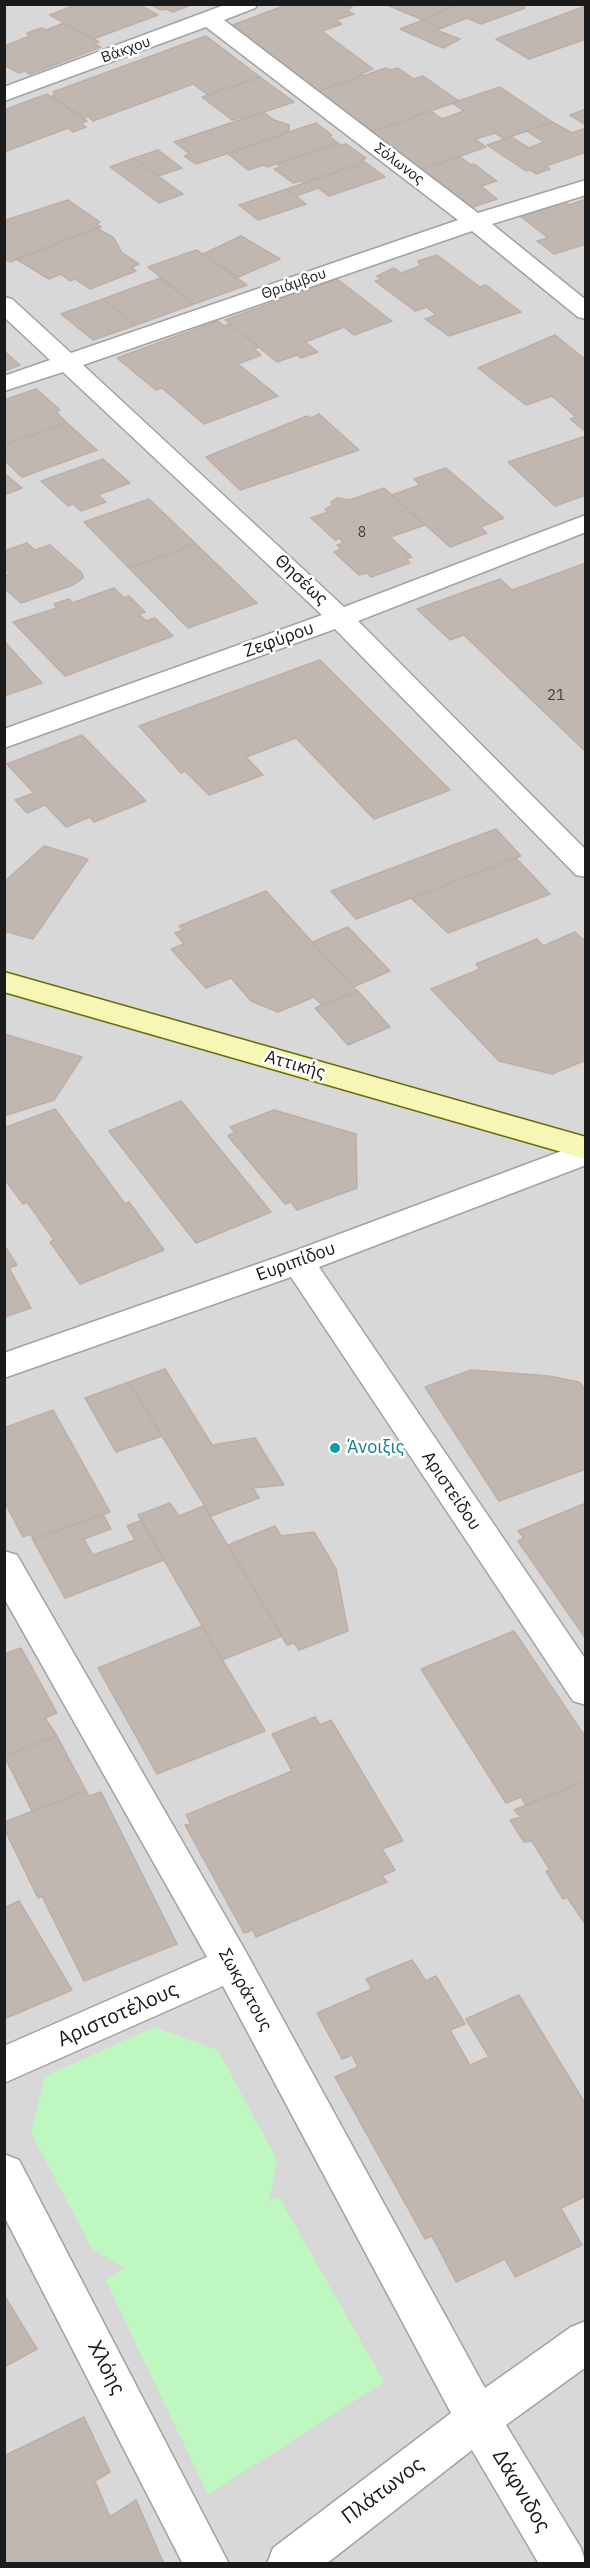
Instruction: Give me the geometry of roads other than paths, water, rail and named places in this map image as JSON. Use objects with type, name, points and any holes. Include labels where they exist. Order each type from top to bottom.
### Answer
[{"type":"street","name":"Βάκχου","points":[[4,94],[248,4]]},
{"type":"street","name":"Σόλωνος","points":[[209,19],[475,222],[585,312]]},
{"type":"street","name":"Θριάμβου","points":[[4,384],[475,222],[585,187]]},
{"type":"street","name":"Θησέως","points":[[4,304],[340,618],[585,868]]},
{"type":"street","name":"Ζεφύρου","points":[[4,739],[340,618],[585,524]]},
{"type":"street","name":"Αττικής","points":[[4,982],[585,1148]]},
{"type":"street","name":"Ευριπίδου","points":[[4,1366],[298,1262],[585,1153]]},
{"type":"street","name":"Αριστείδου","points":[[298,1262],[585,1690]]},
{"type":"street","name":"Σωκράτους","points":[[4,1565],[232,1964],[478,2419]]},
{"type":"street","name":"Αριστοτέλους","points":[[4,2066],[232,1964]]},
{"type":"street","name":"Χλόης","points":[[4,2173],[207,2564]]},
{"type":"street","name":"Πλάτωνος","points":[[288,2564],[478,2419],[585,2341]]},
{"type":"street","name":"Δάφνιδος","points":[[478,2419],[565,2564]]},
{"type":"place","name":"Άνοιξις","points":[[335,1448]]}]
